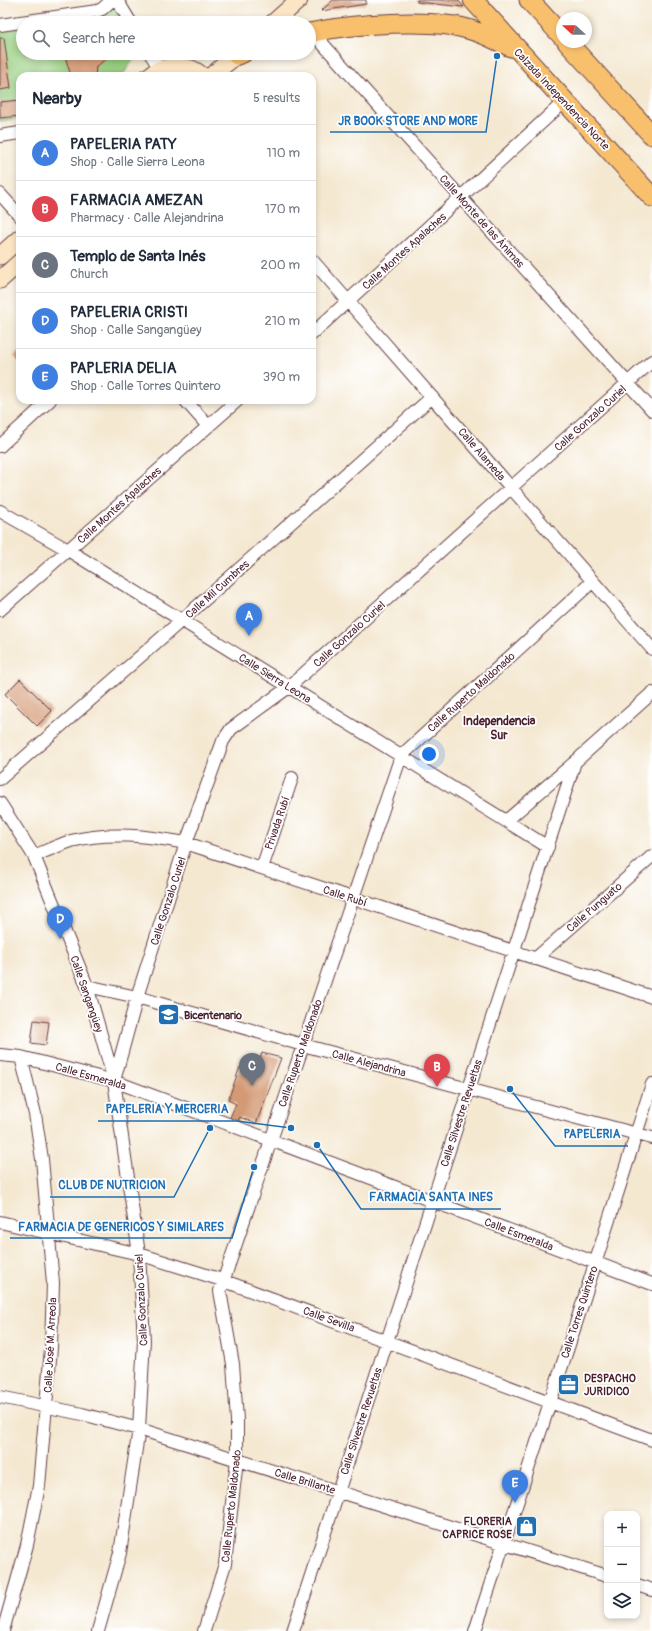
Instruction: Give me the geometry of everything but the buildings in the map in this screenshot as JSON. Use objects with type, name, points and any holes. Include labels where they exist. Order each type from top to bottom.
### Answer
[{"type":"main road","name":"Calzada Independencia Norte","points":[[473,0],[652,197]]},
{"type":"main road","points":[[529,0],[556,29]]},
{"type":"main road","points":[[316,32],[396,24],[435,24],[473,30],[517,50]]},
{"type":"main road","points":[[572,48],[652,135]]},
{"type":"street","points":[[62,16],[97,11],[102,9],[112,0]]},
{"type":"street","points":[[117,0],[127,16]]},
{"type":"street","points":[[281,16],[298,0]]},
{"type":"street","points":[[0,25],[16,23]]},
{"type":"street","name":"Calle Monte de las Ánimas","points":[[316,38],[462,198],[652,410]]},
{"type":"street","points":[[152,60],[155,72],[172,66],[185,67],[198,72]]},
{"type":"street","points":[[216,72],[232,60]]},
{"type":"street","name":"Calle Montes Apalaches","points":[[316,330],[462,198],[565,101]]},
{"type":"street","points":[[0,136],[16,133]]},
{"type":"street","points":[[0,194],[16,212]]},
{"type":"street","points":[[0,256],[16,242]]},
{"type":"street","name":"Calle Alameda","points":[[316,265],[652,649]]},
{"type":"street","points":[[0,280],[16,266]]},
{"type":"street","name":"Calle Gonzalo Curiel","points":[[98,1631],[120,1553],[139,1429],[144,1340],[139,1254],[114,1081],[137,997],[186,843],[226,734],[289,687],[652,361]]},
{"type":"street","name":"Calle Mil Cumbres","points":[[0,779],[182,620],[432,397]]},
{"type":"street","points":[[0,446],[46,404]]},
{"type":"street","points":[[189,404],[208,426]]},
{"type":"street","name":"Calle Montes Apalaches","points":[[0,610],[233,404]]},
{"type":"street","name":"Calle Sierra Leona","points":[[0,512],[68,550],[548,847]]},
{"type":"street","name":"Calle Ruperto Maldonado","points":[[204,1631],[225,1564],[237,1460],[236,1390],[220,1291],[222,1280],[402,756],[593,581]]},
{"type":"street","points":[[506,821],[652,693]]},
{"type":"street","name":"Calle Silvestre Revueltas","points":[[293,1631],[575,762]]},
{"type":"street","name":"Privada Rubí","points":[[262,868],[292,778]]},
{"type":"street","name":"Calle Sangangüey","points":[[0,804],[34,856],[87,986],[114,1081]]},
{"type":"street","name":"Calle Rubí","points":[[34,856],[71,842],[111,835],[148,836],[186,843],[652,997]]},
{"type":"street","name":"Calle Punguato","points":[[535,959],[652,856]]},
{"type":"street","name":"Calle Alejandrina","points":[[87,986],[137,997],[303,1045],[635,1135],[652,1138]]},
{"type":"street","name":"Calle Esmeralda","points":[[0,1055],[21,1057],[114,1081],[652,1284]]},
{"type":"street","name":"Calle José M. Arreola","points":[[3,1631],[27,1545],[38,1493],[47,1407],[51,1348],[53,1283],[42,1159],[35,1114],[21,1057]]},
{"type":"street","name":"Calle Torres Quintero","points":[[475,1631],[652,1084]]},
{"type":"street","name":"Calle Sevilla","points":[[0,1222],[139,1254],[222,1280],[652,1440]]},
{"type":"street","name":"Calle Brillante","points":[[0,1397],[139,1429],[604,1575]]},
{"type":"street","points":[[640,1586],[652,1590]]},
{"type":"green space","points":[[112,1],[121,16],[63,16]]},
{"type":"green space","points":[[16,27],[16,60],[133,60],[125,72],[16,72],[16,119],[0,121],[0,29]]},
{"type":"place","name":"JR BOOK STORE AND MORE","points":[[497,56]]},
{"type":"place","name":"PAPELERIA PATY","points":[[249,636]]},
{"type":"place","name":"PAPELERIA CRISTI","points":[[60,939]]},
{"type":"place","name":"Bicentenario","points":[[169,1015]]},
{"type":"place","name":"Templo de Santa Inés","points":[[252,1086]]},
{"type":"place","name":"FARMACIA AMEZAN","points":[[437,1087]]},
{"type":"place","name":"PAPELERIA","points":[[510,1089]]},
{"type":"place","name":"CLUB DE NUTRICION","points":[[210,1128]]},
{"type":"place","name":"PAPELERIA Y MERCERIA","points":[[291,1128]]},
{"type":"place","name":"FARMACIA SANTA INES","points":[[317,1145]]},
{"type":"place","name":"FARMACIA DE GENERICOS Y SIMILARES","points":[[254,1167]]},
{"type":"place","name":"DESPACHO JURIDICO","points":[[569,1384]]},
{"type":"place","name":"PAPLERIA DELIA","points":[[515,1503]]},
{"type":"place","name":"FLORERIA CAPRICE ROSE","points":[[527,1527]]},
{"type":"district","name":"Independencia Sur","points":[[499,728]]}]
